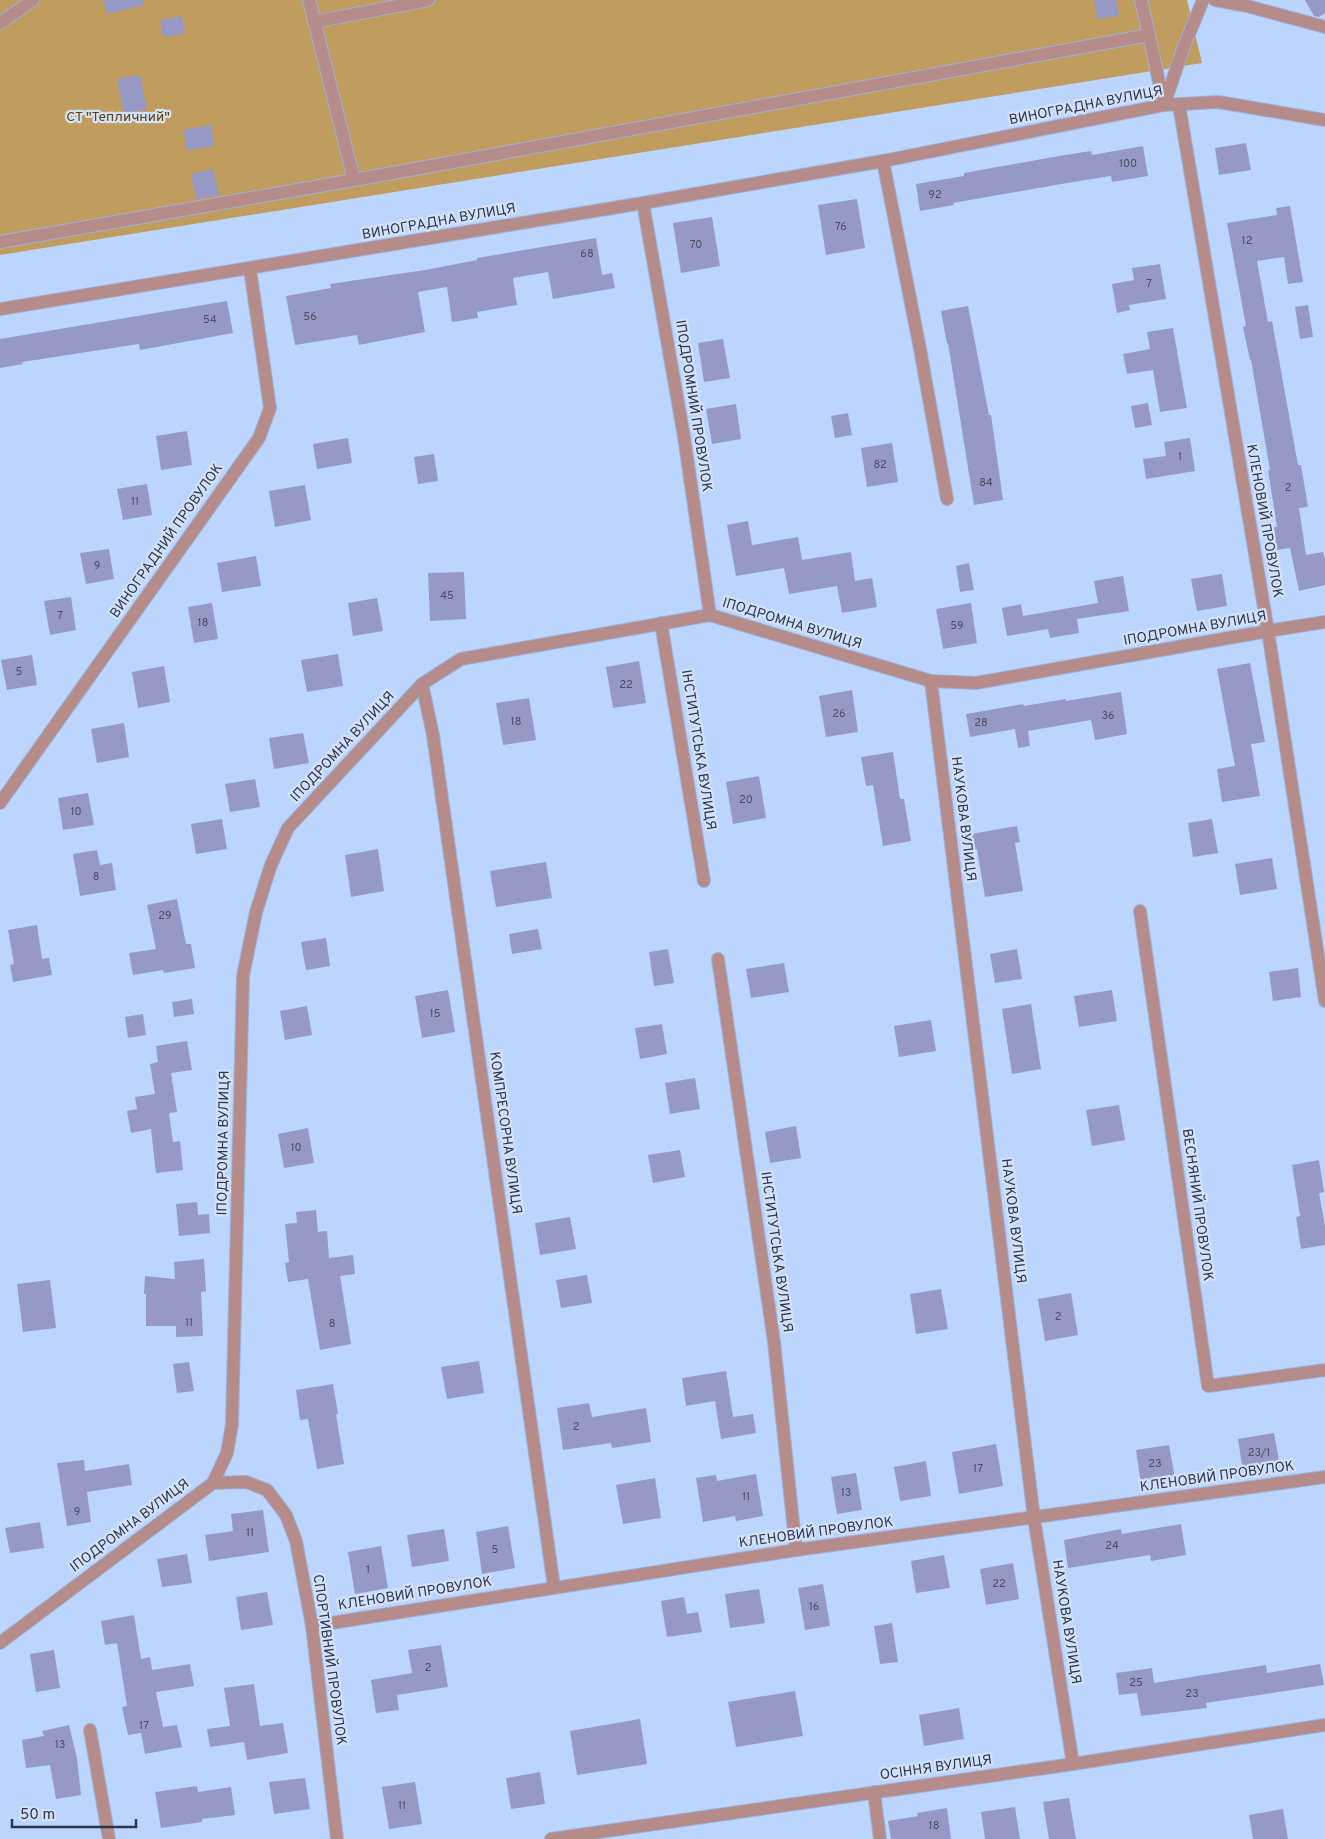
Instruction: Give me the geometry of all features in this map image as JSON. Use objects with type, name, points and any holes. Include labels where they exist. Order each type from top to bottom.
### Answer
[{"type":"street","points":[[0,23],[33,0]]},
{"type":"street","points":[[309,0],[354,180]]},
{"type":"street","points":[[314,22],[428,0]]},
{"type":"street","points":[[1142,0],[1164,105]]},
{"type":"street","points":[[1164,105],[1183,49],[1203,0]]},
{"type":"street","points":[[1215,0],[1247,6],[1325,27]]},
{"type":"street","points":[[0,242],[354,180],[1149,35]]},
{"type":"street","name":"ВИНОГРАДНА ВУЛИЦЯ","points":[[0,310],[883,161],[1164,105],[1218,102],[1325,120]]},
{"type":"street","name":"КЛЕНОВИЙ ПРОВУЛОК","points":[[1179,105],[1268,630],[1325,1002]]},
{"type":"street","points":[[883,161],[947,499]]},
{"type":"street","name":"ІПОДРОМНИЙ ПРОВУЛОК","points":[[643,203],[684,436],[710,615]]},
{"type":"street","name":"ВИНОГРАДНИЙ ПРОВУЛОК","points":[[0,803],[259,438],[270,408],[250,269]]},
{"type":"street","name":"ІПОДРОМНА ВУЛИЦЯ","points":[[0,1643],[212,1483],[227,1453],[232,1424],[243,976],[256,912],[271,865],[288,828],[422,684],[461,659],[710,615],[931,681],[976,683],[1268,630],[1325,622]]},
{"type":"street","name":"ІНСТИТУТСЬКА ВУЛИЦЯ","points":[[661,623],[704,881]]},
{"type":"street","name":"НАУКОВА ВУЛИЦЯ","points":[[931,681],[1034,1518],[1072,1764]]},
{"type":"street","name":"КОМПРЕСОРНА ВУЛИЦЯ","points":[[422,684],[433,735],[554,1587]]},
{"type":"street","name":"ВЕСНЯНИЙ ПРОВУЛОК","points":[[1140,911],[1208,1386],[1325,1370]]},
{"type":"street","name":"ІНСТИТУТСЬКА ВУЛИЦЯ","points":[[718,959],[774,1342],[796,1550]]},
{"type":"street","name":"КЛЕНОВИЙ ПРОВУЛОК","points":[[312,1626],[796,1550],[1325,1478]]},
{"type":"street","name":"СПОРТИВНИЙ ПРОВУЛОК","points":[[212,1483],[246,1482],[267,1490],[286,1514],[296,1541],[312,1626],[337,1839]]},
{"type":"street","name":"ОСІННЯ ВУЛИЦЯ","points":[[551,1839],[1072,1764],[1325,1725]]},
{"type":"street","points":[[90,1730],[109,1839]]},
{"type":"street","points":[[874,1792],[880,1839]]},
{"type":"green space","name":"СТ \"Тепличний\"","points":[[0,0],[1187,0],[1202,63],[0,255]]},
{"type":"building","points":[[103,0],[143,0],[144,5],[107,14]]},
{"type":"building","points":[[1094,0],[1116,0],[1119,16],[1097,19]]},
{"type":"building","points":[[1305,0],[1325,0],[1325,13],[1319,17],[1314,16]]},
{"type":"building","points":[[182,16],[185,33],[163,37],[160,20]]},
{"type":"building","points":[[140,75],[147,109],[124,114],[117,79]]},
{"type":"building","points":[[211,125],[214,146],[187,150],[183,130]]},
{"type":"building","points":[[1246,143],[1251,170],[1219,175],[1215,148]]},
{"type":"building","points":[[1143,146],[1148,176],[1112,182],[1111,176],[953,203],[954,205],[920,211],[916,184],[964,176],[964,173],[1059,156],[1091,151],[1092,155]]},
{"type":"building","points":[[213,169],[219,195],[196,199],[191,174]]},
{"type":"building","points":[[857,199],[865,248],[826,255],[818,205]]},
{"type":"building","points":[[1290,206],[1303,282],[1288,284],[1284,257],[1257,261],[1268,322],[1272,321],[1298,465],[1301,465],[1308,507],[1299,508],[1306,555],[1323,552],[1325,560],[1325,585],[1299,591],[1290,548],[1277,550],[1274,527],[1277,527],[1268,470],[1270,470],[1251,360],[1243,327],[1246,326],[1227,223],[1277,215],[1276,208]]},
{"type":"building","points":[[712,217],[720,266],[681,273],[673,223]]},
{"type":"building","points":[[596,238],[602,275],[612,273],[615,288],[553,299],[548,272],[513,278],[517,305],[477,312],[478,318],[452,322],[447,287],[418,292],[425,332],[359,345],[357,335],[295,345],[286,296],[331,288],[330,284],[425,270],[477,260],[477,258]]},
{"type":"building","points":[[1160,264],[1166,299],[1129,305],[1130,310],[1117,313],[1112,284],[1134,280],[1132,268]]},
{"type":"building","points":[[227,301],[233,333],[140,350],[139,344],[22,362],[23,364],[0,368],[0,339]]},
{"type":"building","points":[[1308,305],[1313,337],[1300,339],[1295,307]]},
{"type":"building","points":[[968,306],[989,415],[991,415],[1003,500],[974,505],[948,343],[941,311]]},
{"type":"building","points":[[1173,328],[1187,408],[1160,412],[1153,370],[1127,374],[1123,354],[1150,349],[1147,332]]},
{"type":"building","points":[[723,339],[730,378],[704,382],[698,343]]},
{"type":"building","points":[[1148,403],[1152,425],[1135,428],[1131,406]]},
{"type":"building","points":[[736,404],[741,439],[712,444],[706,409]]},
{"type":"building","points":[[848,413],[852,435],[835,438],[831,416]]},
{"type":"building","points":[[187,431],[192,465],[161,470],[156,436]]},
{"type":"building","points":[[348,438],[352,463],[317,469],[313,444]]},
{"type":"building","points":[[1190,438],[1195,471],[1146,479],[1143,459],[1166,456],[1164,442]]},
{"type":"building","points":[[892,443],[898,482],[867,487],[861,448]]},
{"type":"building","points":[[434,454],[438,481],[418,484],[414,457]]},
{"type":"building","points":[[147,484],[152,515],[123,520],[117,489]]},
{"type":"building","points":[[305,485],[311,520],[275,527],[269,491]]},
{"type":"building","points":[[748,521],[752,545],[798,537],[802,560],[851,552],[855,581],[872,578],[877,607],[842,613],[837,586],[789,594],[784,568],[736,576],[727,525]]},
{"type":"building","points":[[109,549],[114,579],[86,584],[80,553]]},
{"type":"building","points":[[256,556],[261,586],[222,592],[217,563]]},
{"type":"building","points":[[969,563],[974,590],[960,592],[956,566]]},
{"type":"building","points":[[464,572],[466,619],[430,621],[428,573]]},
{"type":"building","points":[[1222,574],[1227,606],[1197,611],[1191,579]]},
{"type":"building","points":[[1123,576],[1129,611],[1077,619],[1079,633],[1050,638],[1048,629],[1007,636],[1002,608],[1021,604],[1023,616],[1098,603],[1094,581]]},
{"type":"building","points":[[71,597],[76,630],[50,635],[44,601]]},
{"type":"building","points":[[377,598],[383,631],[353,636],[348,603]]},
{"type":"building","points":[[212,603],[218,639],[194,643],[188,607]]},
{"type":"building","points":[[971,603],[977,643],[943,649],[936,609]]},
{"type":"building","points":[[338,654],[343,686],[307,692],[301,660]]},
{"type":"building","points":[[32,655],[37,685],[7,690],[1,660]]},
{"type":"building","points":[[639,661],[646,703],[613,708],[606,667]]},
{"type":"building","points":[[1250,663],[1265,742],[1251,744],[1260,796],[1222,802],[1217,769],[1235,766],[1217,669]]},
{"type":"building","points":[[164,666],[170,702],[138,708],[132,672]]},
{"type":"building","points":[[852,690],[858,732],[826,737],[819,696]]},
{"type":"building","points":[[1121,692],[1127,734],[1095,740],[1091,720],[1028,731],[1030,746],[1018,748],[1015,729],[970,737],[966,714],[1023,704],[1024,706],[1066,699],[1066,701]]},
{"type":"building","points":[[529,698],[536,740],[503,745],[496,703]]},
{"type":"building","points":[[124,723],[129,757],[97,763],[91,729]]},
{"type":"building","points":[[303,733],[309,763],[274,769],[269,738]]},
{"type":"building","points":[[893,752],[900,799],[904,799],[911,841],[883,846],[873,785],[866,786],[861,757]]},
{"type":"building","points":[[759,776],[766,818],[733,824],[726,782]]},
{"type":"building","points":[[255,779],[260,807],[230,812],[225,784]]},
{"type":"building","points":[[88,793],[94,825],[63,830],[58,798]]},
{"type":"building","points":[[222,819],[227,849],[196,854],[191,824]]},
{"type":"building","points":[[1212,819],[1218,853],[1193,857],[1188,823]]},
{"type":"building","points":[[1017,826],[1020,842],[1015,843],[1023,891],[985,897],[977,849],[968,851],[965,835]]},
{"type":"building","points":[[378,849],[384,891],[351,897],[345,855]]},
{"type":"building","points":[[97,850],[100,865],[112,863],[116,890],[80,896],[73,854]]},
{"type":"building","points":[[1272,858],[1277,889],[1240,895],[1235,864]]},
{"type":"building","points":[[546,862],[552,898],[496,907],[490,871]]},
{"type":"building","points":[[177,899],[186,944],[191,944],[195,968],[164,973],[163,970],[133,975],[129,953],[156,949],[147,905]]},
{"type":"building","points":[[37,925],[42,959],[49,958],[52,975],[13,982],[10,965],[14,964],[8,930]]},
{"type":"building","points":[[538,929],[542,949],[512,954],[509,934]]},
{"type":"building","points":[[326,938],[330,966],[306,970],[301,942]]},
{"type":"building","points":[[668,949],[674,983],[654,986],[649,952]]},
{"type":"building","points":[[1017,949],[1022,979],[995,983],[990,954]]},
{"type":"building","points":[[784,963],[789,992],[751,998],[746,969]]},
{"type":"building","points":[[1298,968],[1301,997],[1273,1001],[1269,972]]},
{"type":"building","points":[[448,990],[455,1032],[422,1038],[415,996]]},
{"type":"building","points":[[1112,990],[1117,1021],[1079,1027],[1074,996]]},
{"type":"building","points":[[192,999],[194,1014],[174,1017],[172,1002]]},
{"type":"building","points":[[1031,1004],[1041,1069],[1012,1074],[1002,1009]]},
{"type":"building","points":[[307,1006],[312,1035],[285,1040],[280,1011]]},
{"type":"building","points":[[143,1014],[146,1035],[128,1038],[125,1017]]},
{"type":"building","points":[[931,1020],[936,1051],[899,1057],[894,1026]]},
{"type":"building","points":[[662,1024],[667,1054],[640,1059],[635,1028]]},
{"type":"building","points":[[187,1041],[192,1070],[171,1073],[177,1112],[169,1113],[173,1142],[180,1141],[183,1170],[156,1173],[151,1129],[131,1133],[127,1111],[137,1109],[135,1097],[155,1094],[150,1064],[158,1062],[156,1046]]},
{"type":"building","points":[[695,1078],[700,1109],[670,1114],[665,1083]]},
{"type":"building","points":[[1119,1105],[1125,1140],[1092,1146],[1086,1110]]},
{"type":"building","points":[[796,1126],[801,1158],[770,1163],[765,1132]]},
{"type":"building","points":[[308,1128],[314,1163],[284,1168],[278,1134]]},
{"type":"building","points":[[680,1150],[685,1177],[653,1183],[648,1155]]},
{"type":"building","points":[[1319,1160],[1324,1192],[1319,1193],[1325,1226],[1325,1245],[1301,1249],[1296,1217],[1300,1216],[1292,1165]]},
{"type":"building","points":[[197,1202],[198,1215],[209,1214],[210,1233],[179,1236],[176,1204]]},
{"type":"building","points":[[316,1210],[318,1232],[327,1231],[329,1258],[353,1255],[355,1274],[340,1276],[351,1344],[320,1350],[308,1279],[288,1282],[285,1263],[289,1262],[285,1224],[297,1223],[296,1212]]},
{"type":"building","points":[[570,1217],[576,1249],[540,1255],[535,1223]]},
{"type":"building","points":[[204,1259],[206,1291],[201,1292],[203,1336],[176,1337],[176,1326],[146,1326],[145,1276],[175,1279],[174,1262]]},
{"type":"building","points":[[587,1275],[592,1303],[561,1308],[556,1280]]},
{"type":"building","points":[[50,1280],[56,1328],[23,1332],[17,1284]]},
{"type":"building","points":[[941,1289],[948,1329],[916,1334],[910,1294]]},
{"type":"building","points":[[1071,1293],[1078,1335],[1045,1341],[1038,1299]]},
{"type":"building","points":[[479,1361],[484,1393],[447,1399],[441,1367]]},
{"type":"building","points":[[189,1362],[194,1391],[177,1393],[173,1364]]},
{"type":"building","points":[[726,1371],[733,1417],[753,1414],[756,1433],[721,1439],[715,1401],[686,1406],[682,1378]]},
{"type":"building","points":[[333,1384],[344,1464],[317,1469],[308,1419],[300,1420],[296,1390]]},
{"type":"building","points":[[589,1403],[592,1417],[646,1408],[651,1442],[612,1448],[611,1443],[563,1450],[557,1408]]},
{"type":"building","points":[[1274,1433],[1280,1466],[1243,1472],[1238,1439]]},
{"type":"building","points":[[996,1444],[1003,1486],[959,1494],[952,1452]]},
{"type":"building","points":[[1169,1445],[1175,1478],[1141,1484],[1136,1450]]},
{"type":"building","points":[[84,1460],[85,1471],[129,1464],[132,1485],[87,1492],[91,1522],[67,1526],[57,1463]]},
{"type":"building","points":[[926,1461],[931,1496],[900,1501],[894,1467]]},
{"type":"building","points":[[856,1473],[862,1510],[837,1514],[831,1477]]},
{"type":"building","points":[[756,1474],[763,1516],[736,1521],[735,1516],[703,1522],[696,1478],[716,1475],[717,1481]]},
{"type":"building","points":[[655,1478],[661,1518],[623,1524],[616,1485]]},
{"type":"building","points":[[263,1510],[269,1552],[209,1561],[205,1535],[233,1531],[231,1514]]},
{"type":"building","points":[[40,1522],[44,1548],[10,1553],[5,1528]]},
{"type":"building","points":[[1181,1524],[1186,1555],[1151,1561],[1150,1555],[1068,1568],[1064,1540],[1121,1529],[1122,1534]]},
{"type":"building","points":[[508,1526],[515,1568],[482,1574],[476,1532]]},
{"type":"building","points":[[444,1529],[449,1561],[412,1567],[407,1535]]},
{"type":"building","points":[[381,1546],[388,1588],[355,1594],[348,1552]]},
{"type":"building","points":[[187,1554],[192,1583],[162,1587],[157,1559]]},
{"type":"building","points":[[944,1555],[950,1588],[916,1593],[911,1561]]},
{"type":"building","points":[[1013,1563],[1019,1599],[986,1605],[980,1569]]},
{"type":"building","points":[[823,1584],[830,1626],[805,1630],[798,1588]]},
{"type":"building","points":[[759,1589],[765,1623],[730,1628],[725,1594]]},
{"type":"building","points":[[267,1592],[273,1625],[241,1630],[236,1597]]},
{"type":"building","points":[[684,1597],[687,1614],[698,1612],[702,1632],[667,1637],[661,1601]]},
{"type":"building","points":[[134,1615],[141,1659],[150,1657],[152,1670],[190,1664],[194,1686],[156,1692],[163,1727],[177,1725],[182,1747],[145,1754],[141,1733],[128,1735],[122,1707],[127,1706],[117,1643],[105,1645],[101,1621]]},
{"type":"building","points":[[892,1623],[898,1662],[880,1664],[874,1626]]},
{"type":"building","points":[[441,1645],[448,1687],[397,1695],[399,1710],[376,1713],[371,1680],[412,1673],[408,1650]]},
{"type":"building","points":[[54,1650],[60,1688],[36,1692],[30,1654]]},
{"type":"building","points":[[1320,1664],[1324,1685],[1206,1703],[1207,1708],[1141,1716],[1137,1693],[1119,1695],[1116,1673],[1152,1668],[1154,1683],[1266,1665],[1267,1673]]},
{"type":"building","points":[[254,1684],[260,1726],[283,1723],[288,1753],[247,1760],[244,1742],[210,1747],[207,1729],[230,1726],[224,1688]]},
{"type":"building","points":[[795,1691],[803,1736],[736,1747],[728,1702]]},
{"type":"building","points":[[959,1708],[964,1739],[924,1746],[919,1715]]},
{"type":"building","points":[[640,1719],[647,1764],[577,1775],[570,1731]]},
{"type":"building","points":[[69,1725],[77,1758],[81,1795],[56,1799],[50,1765],[26,1768],[22,1740],[44,1736],[42,1731]]},
{"type":"building","points":[[540,1772],[545,1804],[511,1809],[506,1778]]},
{"type":"building","points":[[305,1778],[310,1809],[274,1814],[269,1782]]},
{"type":"building","points":[[415,1782],[422,1824],[389,1829],[382,1787]]},
{"type":"building","points":[[197,1786],[198,1792],[231,1787],[235,1815],[202,1819],[202,1822],[161,1828],[155,1792]]},
{"type":"building","points":[[1069,1798],[1076,1839],[1049,1839],[1043,1802]]},
{"type":"building","points":[[1015,1807],[1020,1839],[985,1839],[981,1812]]},
{"type":"building","points":[[947,1808],[951,1839],[891,1839],[888,1821],[918,1816],[917,1813]]},
{"type":"building","points":[[1283,1809],[1288,1839],[1253,1839],[1249,1815]]}]
